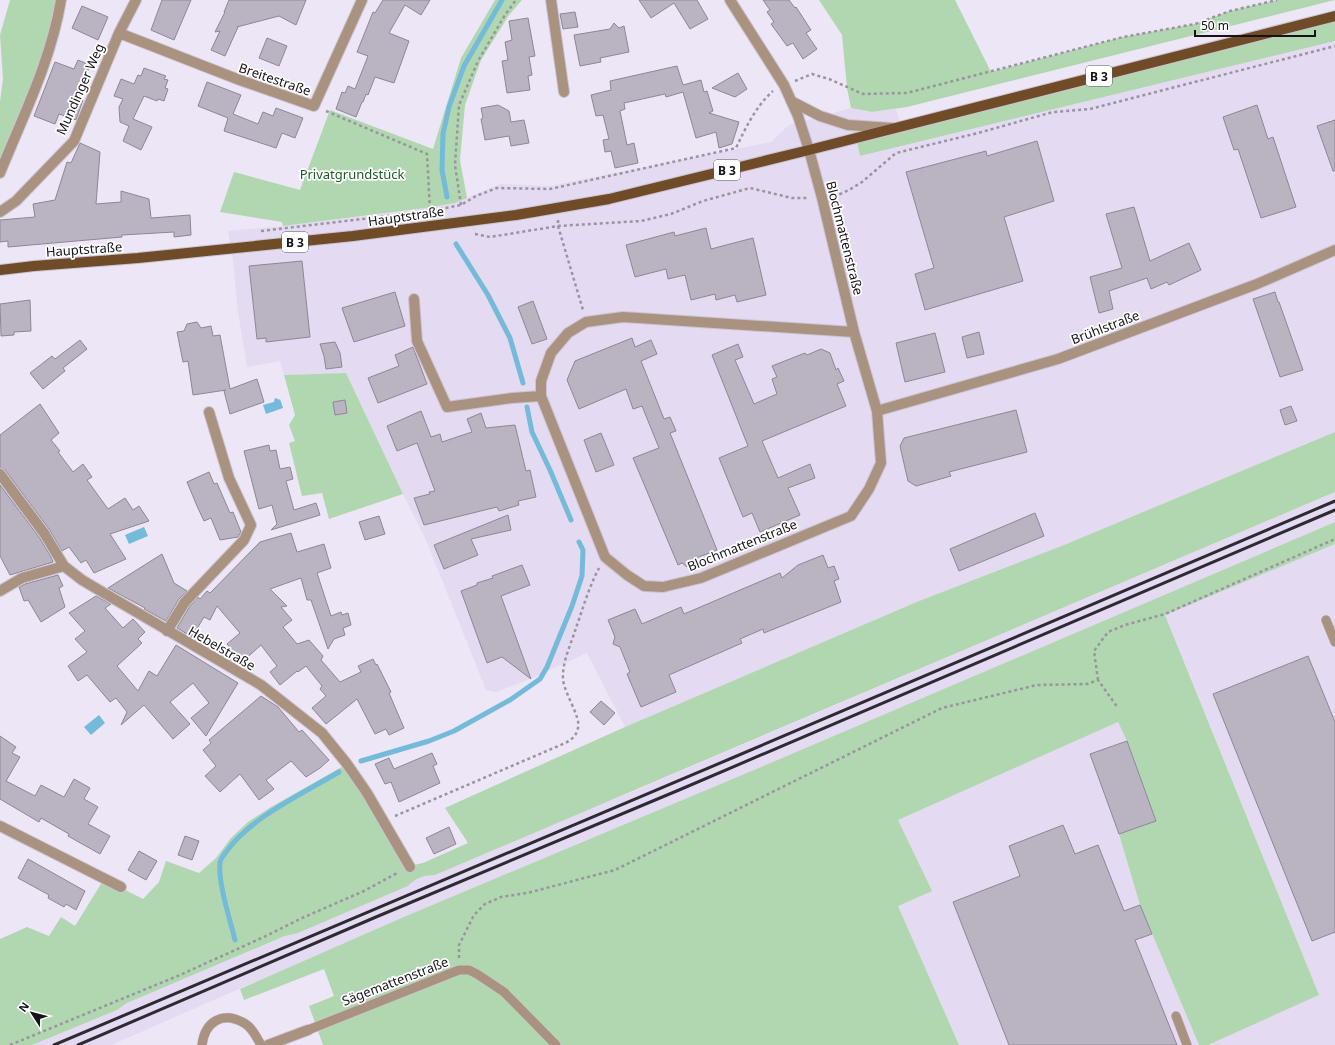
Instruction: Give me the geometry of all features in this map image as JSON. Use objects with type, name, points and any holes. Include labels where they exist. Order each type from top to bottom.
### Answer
[{"type":"main road","name":"B 3","points":[[809,150],[895,129],[1141,64],[1335,16]]},
{"type":"main road","name":"Hauptstraße","points":[[0,270],[346,237],[557,208],[609,199],[809,150]]},
{"type":"street","points":[[0,173],[46,62],[58,20],[61,0]]},
{"type":"street","name":"Mundinger Weg","points":[[0,212],[16,201],[74,141],[119,33],[136,0]]},
{"type":"street","name":"Breitestraße","points":[[119,33],[237,79],[314,106],[362,0]]},
{"type":"street","points":[[551,0],[564,92]]},
{"type":"street","name":"Blochmattenstraße","points":[[730,0],[784,85],[798,116],[822,198],[854,332],[877,411],[881,464],[869,488],[851,516],[701,578],[663,587],[644,586],[627,575],[605,557],[541,396],[541,381],[551,353],[568,334],[586,322],[623,317],[854,332]]},
{"type":"street","points":[[791,101],[820,116],[848,125],[895,129]]},
{"type":"street","name":"Brühlstraße","points":[[877,411],[1058,359],[1257,284],[1335,250]]},
{"type":"street","points":[[414,299],[417,341],[447,407],[512,398],[541,396]]},
{"type":"street","points":[[167,631],[185,602],[244,540],[251,525],[229,478],[209,412]]},
{"type":"street","name":"Hebelstraße","points":[[0,474],[44,533],[64,566],[82,580],[261,685],[322,733],[347,764],[367,793],[410,867]]},
{"type":"street","points":[[0,591],[22,578],[64,566]]},
{"type":"street","points":[[0,826],[121,887]]},
{"type":"street","name":"Sägemattenstraße","points":[[268,1045],[308,1030]]},
{"type":"lane","points":[[1326,620],[1335,642]]},
{"type":"lane","name":"Sägemattenstraße","points":[[308,1030],[459,970],[469,970],[504,992],[556,1045]]},
{"type":"lane","points":[[1176,1016],[1187,1045]]},
{"type":"lane","points":[[202,1045],[203,1039],[210,1024],[219,1018],[231,1018],[245,1023],[254,1033],[261,1045]]},
{"type":"path","points":[[516,0],[505,15],[478,61],[459,106],[456,165],[461,205],[476,196],[497,188],[550,189],[736,148],[758,107],[764,99],[784,85],[812,74],[830,79],[863,94],[907,93],[1123,37],[1195,24],[1230,11],[1278,0]]},
{"type":"path","points":[[451,223],[476,235],[490,237],[558,226],[641,221],[671,214],[703,201],[750,188],[792,198],[835,197],[862,182],[896,153],[978,133],[1053,112],[1090,109],[1335,46]]},
{"type":"path","points":[[314,106],[427,154],[430,211]]},
{"type":"path","points":[[557,208],[558,226],[586,322]]},
{"type":"path","points":[[1118,708],[1098,680],[1094,651],[1108,632],[1125,625],[1165,614],[1335,539]]},
{"type":"path","points":[[383,822],[562,745],[575,736],[579,727],[577,717],[565,689],[563,670],[594,578],[605,557]]},
{"type":"path","points":[[459,970],[459,945],[474,916],[485,904],[501,897],[526,893],[615,870],[942,708],[1038,685],[1086,684],[1098,680]]},
{"type":"path","points":[[10,1045],[202,965],[302,918],[364,891],[410,867]]},
{"type":"shaded area","points":[[1335,41],[1335,432],[1064,545],[919,601],[625,727],[587,653],[530,679],[496,692],[486,690],[426,540],[346,373],[284,375],[280,361],[247,367],[238,312],[233,260],[228,231],[283,226],[405,211],[455,203],[500,184],[550,186],[771,142],[789,125],[851,108],[872,112],[896,109],[902,130],[857,142],[860,156]]},
{"type":"shaded area","points":[[1335,492],[1335,522],[768,764],[399,919],[111,1045],[31,1045],[117,1010],[127,1003],[408,886],[411,882],[426,875],[435,875]]},
{"type":"shaded area","points":[[1335,544],[1335,1045],[1208,1045],[1319,995],[1165,614]]},
{"type":"shaded area","points":[[1118,722],[1127,741],[1156,821],[1119,834],[1140,905],[1199,1045],[959,1045],[898,906],[898,820]]},
{"type":"green space","points":[[10,0],[57,0],[42,59],[0,162],[0,102],[3,79],[0,35]]},
{"type":"green space","name":"Privatgrundstück","points":[[495,0],[522,0],[509,15],[481,60],[465,105],[460,160],[467,198],[455,203],[425,208],[283,226],[282,222],[220,212],[234,172],[300,190],[330,110],[433,149],[461,58]]},
{"type":"green space","points":[[819,0],[955,0],[991,72],[1123,37],[1195,24],[1230,11],[1277,0],[1335,0],[907,107],[872,112],[851,108],[847,88],[842,35]]},
{"type":"green space","points":[[1335,21],[1335,41],[860,156],[857,142]]},
{"type":"green space","points":[[346,373],[403,494],[329,519],[322,493],[302,496],[289,443],[295,441],[289,425],[295,415],[284,375]]},
{"type":"green space","points":[[1335,432],[1335,492],[435,875],[420,878],[408,886],[127,1003],[117,1010],[32,1045],[0,1045],[0,939],[27,927],[49,936],[61,917],[75,926],[104,879],[143,899],[159,882],[166,861],[199,873],[216,858],[231,838],[248,822],[271,807],[347,764],[409,866],[423,863],[468,843],[445,808],[625,727],[919,601],[1064,545]]},
{"type":"green space","points":[[1335,522],[1335,544],[1165,615],[1319,995],[1208,1045],[1199,1045],[1140,905],[1119,834],[1156,821],[1127,741],[1118,722],[898,820],[932,891],[898,906],[959,1045],[323,1045],[309,1006],[334,996],[324,969],[244,1000],[240,989],[399,919],[768,764]]},
{"type":"water","points":[[275,398],[280,399],[283,408],[266,414],[263,405],[274,402]]},
{"type":"water","points":[[144,527],[148,536],[129,544],[125,535]]},
{"type":"water","points":[[99,715],[105,723],[91,735],[84,727]]},
{"type":"building","points":[[162,0],[191,0],[174,40],[151,30]]},
{"type":"building","points":[[229,0],[306,0],[296,25],[279,16],[237,27],[225,56],[211,50],[220,31],[215,32]]},
{"type":"building","points":[[383,0],[430,0],[421,15],[405,5],[389,33],[409,41],[394,83],[375,77],[368,95],[366,94],[356,117],[336,109],[342,92],[345,93],[348,86],[355,89],[368,56],[357,52],[373,12],[375,13]]},
{"type":"building","points":[[639,0],[697,0],[708,19],[690,29],[674,3],[651,18]]},
{"type":"building","points":[[763,0],[789,0],[795,8],[796,7],[811,30],[806,33],[817,49],[803,59],[793,43],[787,46],[771,24],[774,22],[767,12],[770,10]]},
{"type":"building","points":[[82,6],[108,17],[98,40],[72,28]]},
{"type":"building","points":[[575,12],[578,27],[563,29],[560,14]]},
{"type":"building","points":[[528,18],[535,56],[529,57],[532,75],[528,76],[530,90],[507,93],[502,61],[508,60],[505,42],[512,40],[509,21]]},
{"type":"building","points":[[614,23],[619,28],[624,26],[629,52],[600,58],[601,62],[580,66],[574,35],[610,29]]},
{"type":"building","points":[[267,38],[287,46],[279,66],[259,58]]},
{"type":"building","points":[[78,60],[90,65],[77,98],[83,100],[76,120],[59,114],[55,124],[34,116],[55,62],[74,69]]},
{"type":"building","points":[[677,66],[683,85],[701,80],[704,92],[707,91],[713,111],[709,113],[739,122],[732,144],[719,148],[716,132],[696,138],[683,92],[666,97],[665,94],[624,103],[625,109],[620,111],[627,145],[634,143],[638,163],[615,168],[611,151],[605,152],[603,140],[609,139],[603,115],[596,116],[591,95],[611,90],[610,81]]},
{"type":"building","points":[[144,68],[166,76],[164,79],[168,80],[165,88],[168,89],[164,101],[158,99],[157,101],[144,96],[133,119],[152,127],[141,150],[123,141],[129,126],[120,122],[119,107],[123,99],[114,96],[121,79],[134,84],[138,75],[141,76]]},
{"type":"building","points":[[738,73],[747,89],[735,97],[712,88]]},
{"type":"building","points":[[207,82],[241,95],[233,114],[258,124],[263,112],[273,116],[276,108],[303,118],[295,138],[282,133],[276,148],[224,131],[228,118],[198,106]]},
{"type":"building","points":[[498,105],[509,111],[511,122],[524,120],[529,143],[511,146],[509,136],[485,140],[481,119],[483,118],[481,108]]},
{"type":"building","points":[[1257,105],[1268,139],[1273,137],[1296,207],[1261,218],[1238,149],[1234,150],[1223,117]]},
{"type":"building","points":[[1335,120],[1335,171],[1333,171],[1317,126]]},
{"type":"building","points":[[1037,141],[1054,201],[1004,217],[1023,281],[925,310],[915,274],[934,268],[906,172],[986,151],[987,156]]},
{"type":"building","points":[[80,143],[100,152],[96,204],[121,202],[121,191],[149,199],[151,218],[190,215],[191,235],[174,237],[174,232],[122,235],[122,237],[8,247],[8,241],[0,242],[0,220],[35,217],[33,204],[55,200],[67,162],[71,163]]},
{"type":"building","points":[[1134,207],[1150,261],[1189,243],[1201,270],[1169,285],[1167,282],[1151,289],[1147,278],[1109,291],[1113,309],[1099,313],[1090,277],[1122,268],[1106,214]]},
{"type":"building","points":[[706,228],[711,249],[753,238],[766,295],[737,302],[735,295],[716,300],[715,294],[691,300],[685,275],[668,279],[666,269],[635,277],[626,245],[674,232],[675,236]]},
{"type":"building","points":[[302,261],[310,337],[266,342],[266,338],[257,339],[249,266]]},
{"type":"building","points":[[395,292],[405,326],[354,342],[342,308]]},
{"type":"building","points":[[1275,292],[1303,370],[1280,377],[1253,299]]},
{"type":"building","points":[[30,300],[31,331],[14,332],[14,335],[1,336],[0,304]]},
{"type":"building","points":[[533,301],[547,339],[532,344],[518,307]]},
{"type":"building","points":[[197,322],[201,328],[211,326],[213,336],[220,335],[230,389],[257,379],[264,402],[230,414],[224,391],[226,390],[193,395],[188,361],[183,362],[177,332],[184,331],[187,324]]},
{"type":"building","points":[[979,332],[984,354],[967,358],[962,337]]},
{"type":"building","points":[[935,333],[945,372],[905,382],[896,343]]},
{"type":"building","points":[[632,338],[635,347],[651,340],[657,354],[641,361],[664,419],[670,417],[676,431],[670,433],[717,550],[691,560],[687,567],[682,563],[678,565],[633,458],[659,448],[642,406],[633,409],[626,389],[579,409],[567,380],[575,361]]},
{"type":"building","points":[[80,340],[87,349],[63,368],[65,371],[43,389],[30,373],[52,356],[55,359]]},
{"type":"building","points":[[335,342],[340,353],[342,367],[326,369],[320,344]]},
{"type":"building","points":[[738,344],[743,357],[735,360],[754,404],[777,394],[772,379],[777,377],[772,366],[805,353],[807,355],[821,349],[830,353],[836,370],[838,368],[844,381],[837,384],[846,406],[762,441],[778,478],[810,464],[815,478],[788,488],[800,515],[760,532],[752,513],[743,517],[719,458],[748,446],[712,355]]},
{"type":"building","points":[[413,347],[427,384],[378,403],[368,378],[399,366],[395,355]]},
{"type":"building","points":[[345,400],[347,413],[335,415],[333,402]]},
{"type":"building","points":[[40,404],[59,433],[51,440],[73,472],[83,464],[92,477],[87,480],[108,509],[125,498],[133,510],[139,506],[149,521],[110,534],[126,559],[94,573],[86,560],[81,563],[69,547],[62,551],[49,529],[5,470],[0,468],[0,435]]},
{"type":"building","points":[[1291,406],[1297,421],[1285,425],[1280,410]]},
{"type":"building","points":[[1016,410],[1027,452],[949,472],[951,476],[916,486],[908,481],[900,446],[904,438]]},
{"type":"building","points":[[421,411],[431,437],[440,434],[442,442],[472,432],[467,419],[481,413],[486,428],[515,425],[526,471],[530,470],[536,497],[518,501],[519,505],[499,511],[497,507],[424,525],[414,498],[430,494],[429,492],[435,491],[417,443],[397,451],[387,426]]},
{"type":"building","points":[[601,433],[614,465],[596,472],[584,440]]},
{"type":"building","points":[[269,445],[270,451],[276,450],[280,469],[290,467],[293,479],[286,481],[294,510],[316,503],[320,515],[271,530],[277,524],[272,505],[259,509],[244,451]]},
{"type":"building","points":[[209,472],[214,484],[217,483],[230,513],[233,512],[241,532],[238,537],[220,540],[211,518],[204,521],[197,506],[187,482]]},
{"type":"building","points":[[0,485],[39,537],[53,562],[10,575],[0,556]]},
{"type":"building","points":[[1035,513],[1044,536],[959,571],[950,549]]},
{"type":"building","points":[[508,515],[511,530],[471,539],[478,555],[444,569],[434,545]]},
{"type":"building","points":[[379,516],[385,534],[365,540],[359,522]]},
{"type":"building","points":[[291,533],[297,552],[324,544],[331,568],[317,573],[331,616],[341,612],[342,615],[348,613],[351,625],[343,628],[345,635],[334,639],[328,649],[311,600],[307,600],[301,578],[270,589],[287,606],[281,607],[292,620],[283,627],[297,644],[309,640],[323,656],[321,660],[340,682],[361,672],[358,666],[373,659],[391,692],[389,693],[404,728],[389,735],[386,729],[375,734],[357,699],[326,724],[312,708],[326,696],[320,689],[322,686],[306,666],[298,672],[297,671],[280,685],[270,672],[277,666],[261,645],[242,662],[227,644],[240,633],[217,606],[210,620],[204,617],[192,637],[177,628],[190,606],[198,597],[200,599],[207,591],[210,593],[260,542]]},
{"type":"building","points":[[162,554],[174,583],[187,591],[179,599],[166,621],[108,588]]},
{"type":"building","points":[[823,555],[828,568],[834,566],[839,579],[834,581],[841,602],[764,633],[763,629],[740,639],[742,643],[669,675],[676,692],[641,707],[627,674],[630,672],[620,647],[613,644],[615,637],[608,620],[635,609],[642,624],[681,607],[684,614],[780,573],[782,578],[798,565]]},
{"type":"building","points":[[522,565],[530,585],[501,596],[531,679],[502,657],[487,663],[461,591],[477,585],[477,583],[493,578],[492,576]]},
{"type":"building","points":[[58,575],[63,586],[59,588],[65,607],[41,622],[28,600],[24,601],[19,587]]},
{"type":"building","points":[[96,596],[111,604],[105,608],[123,628],[133,619],[145,632],[138,639],[142,643],[117,666],[138,691],[149,671],[157,676],[176,645],[238,683],[206,736],[191,718],[209,703],[193,683],[170,702],[190,724],[173,739],[144,705],[121,725],[127,712],[116,698],[110,702],[87,675],[78,681],[68,666],[87,652],[75,639],[85,631],[69,613]]},
{"type":"building","points":[[1308,656],[1335,722],[1335,932],[1312,941],[1213,694]]},
{"type":"building","points":[[261,696],[278,707],[299,732],[302,730],[329,760],[306,777],[291,761],[266,780],[274,789],[259,800],[240,774],[220,792],[205,776],[216,766],[203,750],[211,743],[209,740]]},
{"type":"building","points":[[601,701],[615,713],[604,725],[590,712]]},
{"type":"building","points":[[0,736],[16,747],[12,753],[20,757],[6,781],[35,796],[41,785],[64,797],[74,779],[90,788],[84,799],[98,807],[88,824],[110,836],[100,854],[68,836],[69,834],[41,818],[39,822],[0,799]]},
{"type":"building","points":[[1127,741],[1156,821],[1119,834],[1090,754]]},
{"type":"building","points":[[432,753],[437,764],[433,766],[440,783],[399,802],[391,782],[385,784],[375,764],[389,758],[394,769]]},
{"type":"building","points":[[1063,825],[1075,854],[1098,845],[1124,911],[1140,905],[1152,934],[1135,940],[1177,1045],[1009,1045],[953,902],[1020,876],[1009,846]]},
{"type":"building","points":[[449,827],[456,844],[434,854],[426,838]]},
{"type":"building","points":[[185,836],[199,841],[192,860],[178,855]]},
{"type":"building","points":[[139,851],[157,861],[146,880],[128,870]]},
{"type":"building","points":[[28,859],[85,891],[76,910],[66,904],[64,907],[48,898],[49,895],[18,878]]},
{"type":"waterway","points":[[447,197],[442,170],[443,134],[449,107],[464,66],[502,0]]},
{"type":"waterway","points":[[456,244],[488,295],[510,338],[523,383]]},
{"type":"waterway","points":[[527,407],[532,432],[571,520]]},
{"type":"waterway","points":[[361,761],[429,741],[454,731],[510,700],[540,679],[547,667],[572,606],[582,576],[583,550],[579,542]]},
{"type":"waterway","points":[[235,940],[221,881],[220,863],[222,857],[237,839],[263,817],[339,772]]},
{"type":"railway","points":[[54,1045],[1335,501]]},
{"type":"railway","points":[[78,1045],[1335,510]]}]
